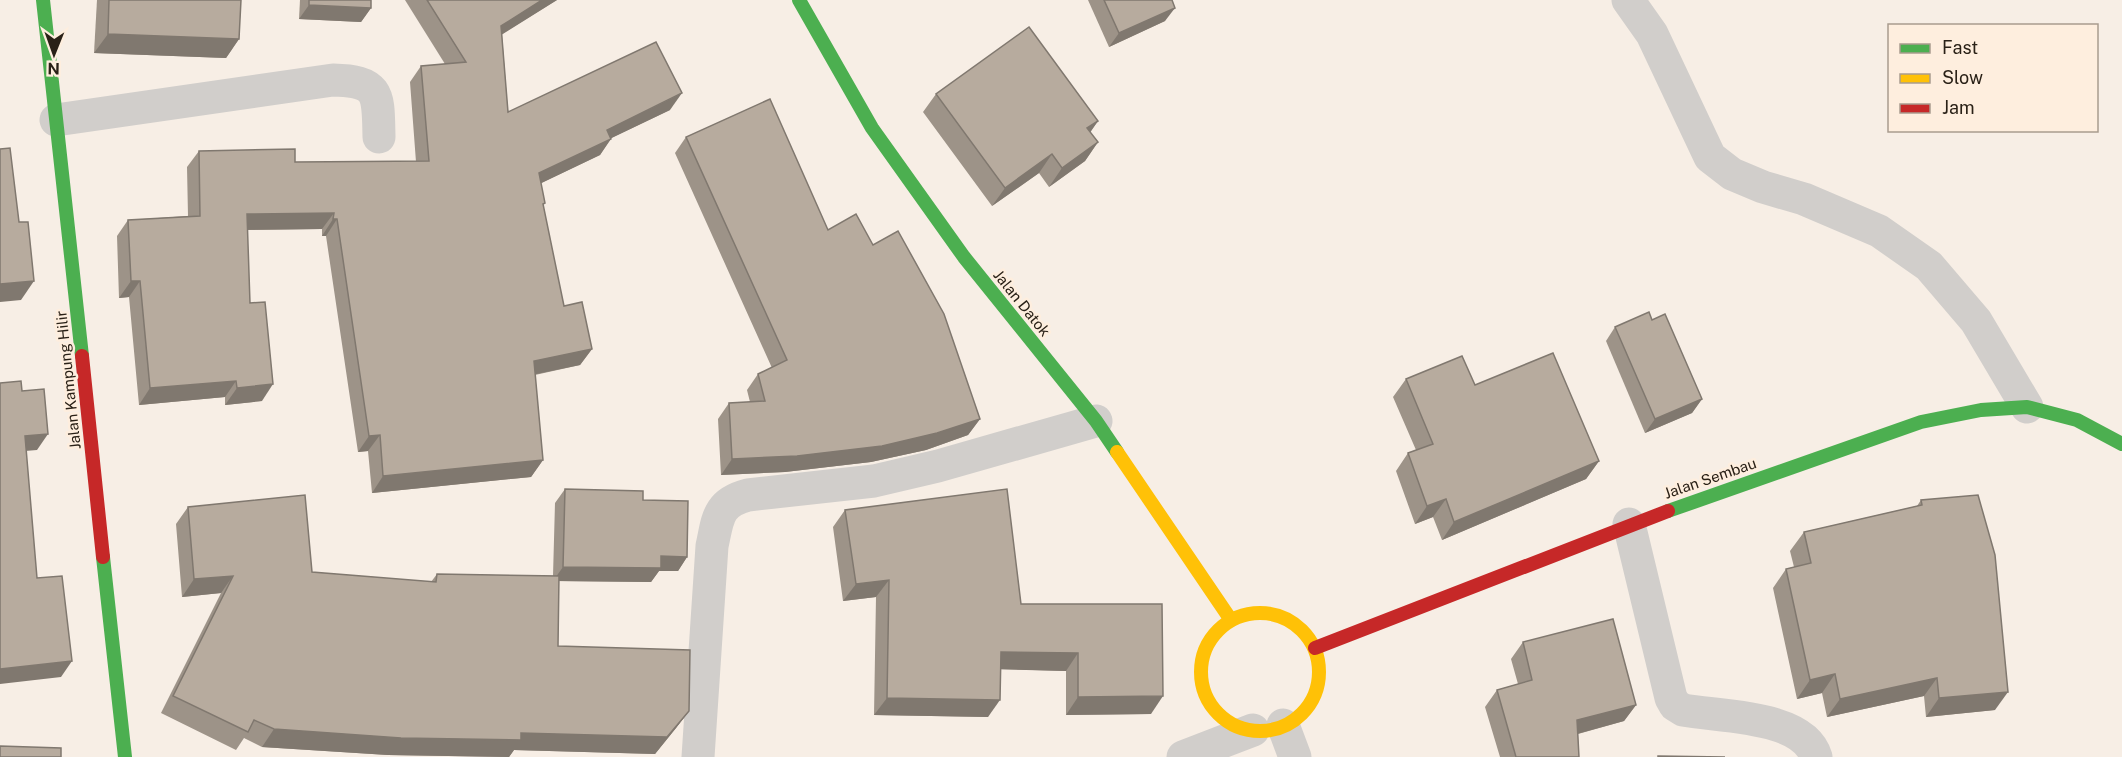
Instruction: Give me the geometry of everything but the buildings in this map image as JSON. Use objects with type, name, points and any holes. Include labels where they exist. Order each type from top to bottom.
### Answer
[{"type":"main road","name":"Jalan Kampung Hilir","points":[[43,0],[125,757]]},
{"type":"main road","name":"Jalan Datok","points":[[799,0],[872,128],[964,257],[1096,421],[1231,620]]},
{"type":"main road","name":"Jalan Sembau","points":[[1315,648],[1629,524],[1921,422],[1981,410],[2027,407],[2077,420],[2122,444]]},
{"type":"main road","points":[[1268,612],[1288,619],[1304,631],[1315,648],[1320,667],[1318,687],[1310,705],[1296,720],[1268,728],[1240,728],[1223,718],[1210,704],[1202,686],[1200,667],[1205,649],[1215,632],[1231,620],[1248,613],[1268,612]]},
{"type":"street","points":[[1628,0],[1652,34],[1710,157],[1732,174],[1763,187],[1804,199],[1879,231],[1929,266],[1976,321],[2027,407]]},
{"type":"street","points":[[56,120],[333,80],[354,80],[366,84],[374,93],[378,104],[379,137]]},
{"type":"street","points":[[698,757],[712,546],[718,517],[726,505],[734,499],[748,495],[874,482],[1096,421]]},
{"type":"street","points":[[1629,524],[1671,698],[1675,705],[1683,710],[1762,722],[1793,731],[1806,739],[1814,749],[1816,757]]},
{"type":"street","points":[[1183,757],[1268,728],[1295,757]]},
{"type":"traffic: fast","points":[[43,0],[82,356]]},
{"type":"traffic: fast","points":[[799,0],[872,128],[964,257],[1096,421],[1117,452]]},
{"type":"traffic: fast","points":[[1668,511],[1921,422],[1981,410],[2027,407],[2077,420],[2122,444]]},
{"type":"traffic: fast","points":[[103,557],[125,757]]},
{"type":"traffic: slow","points":[[1117,452],[1231,620]]},
{"type":"traffic: slow","points":[[1260,613],[1283,617],[1302,630],[1315,649],[1319,672],[1315,695],[1302,714],[1283,727],[1260,731],[1237,727],[1218,714],[1205,695],[1201,672],[1205,649],[1218,630],[1237,617],[1260,613]]},
{"type":"traffic: jam","points":[[82,356],[103,557]]},
{"type":"traffic: jam","points":[[1315,648],[1668,511]]}]
